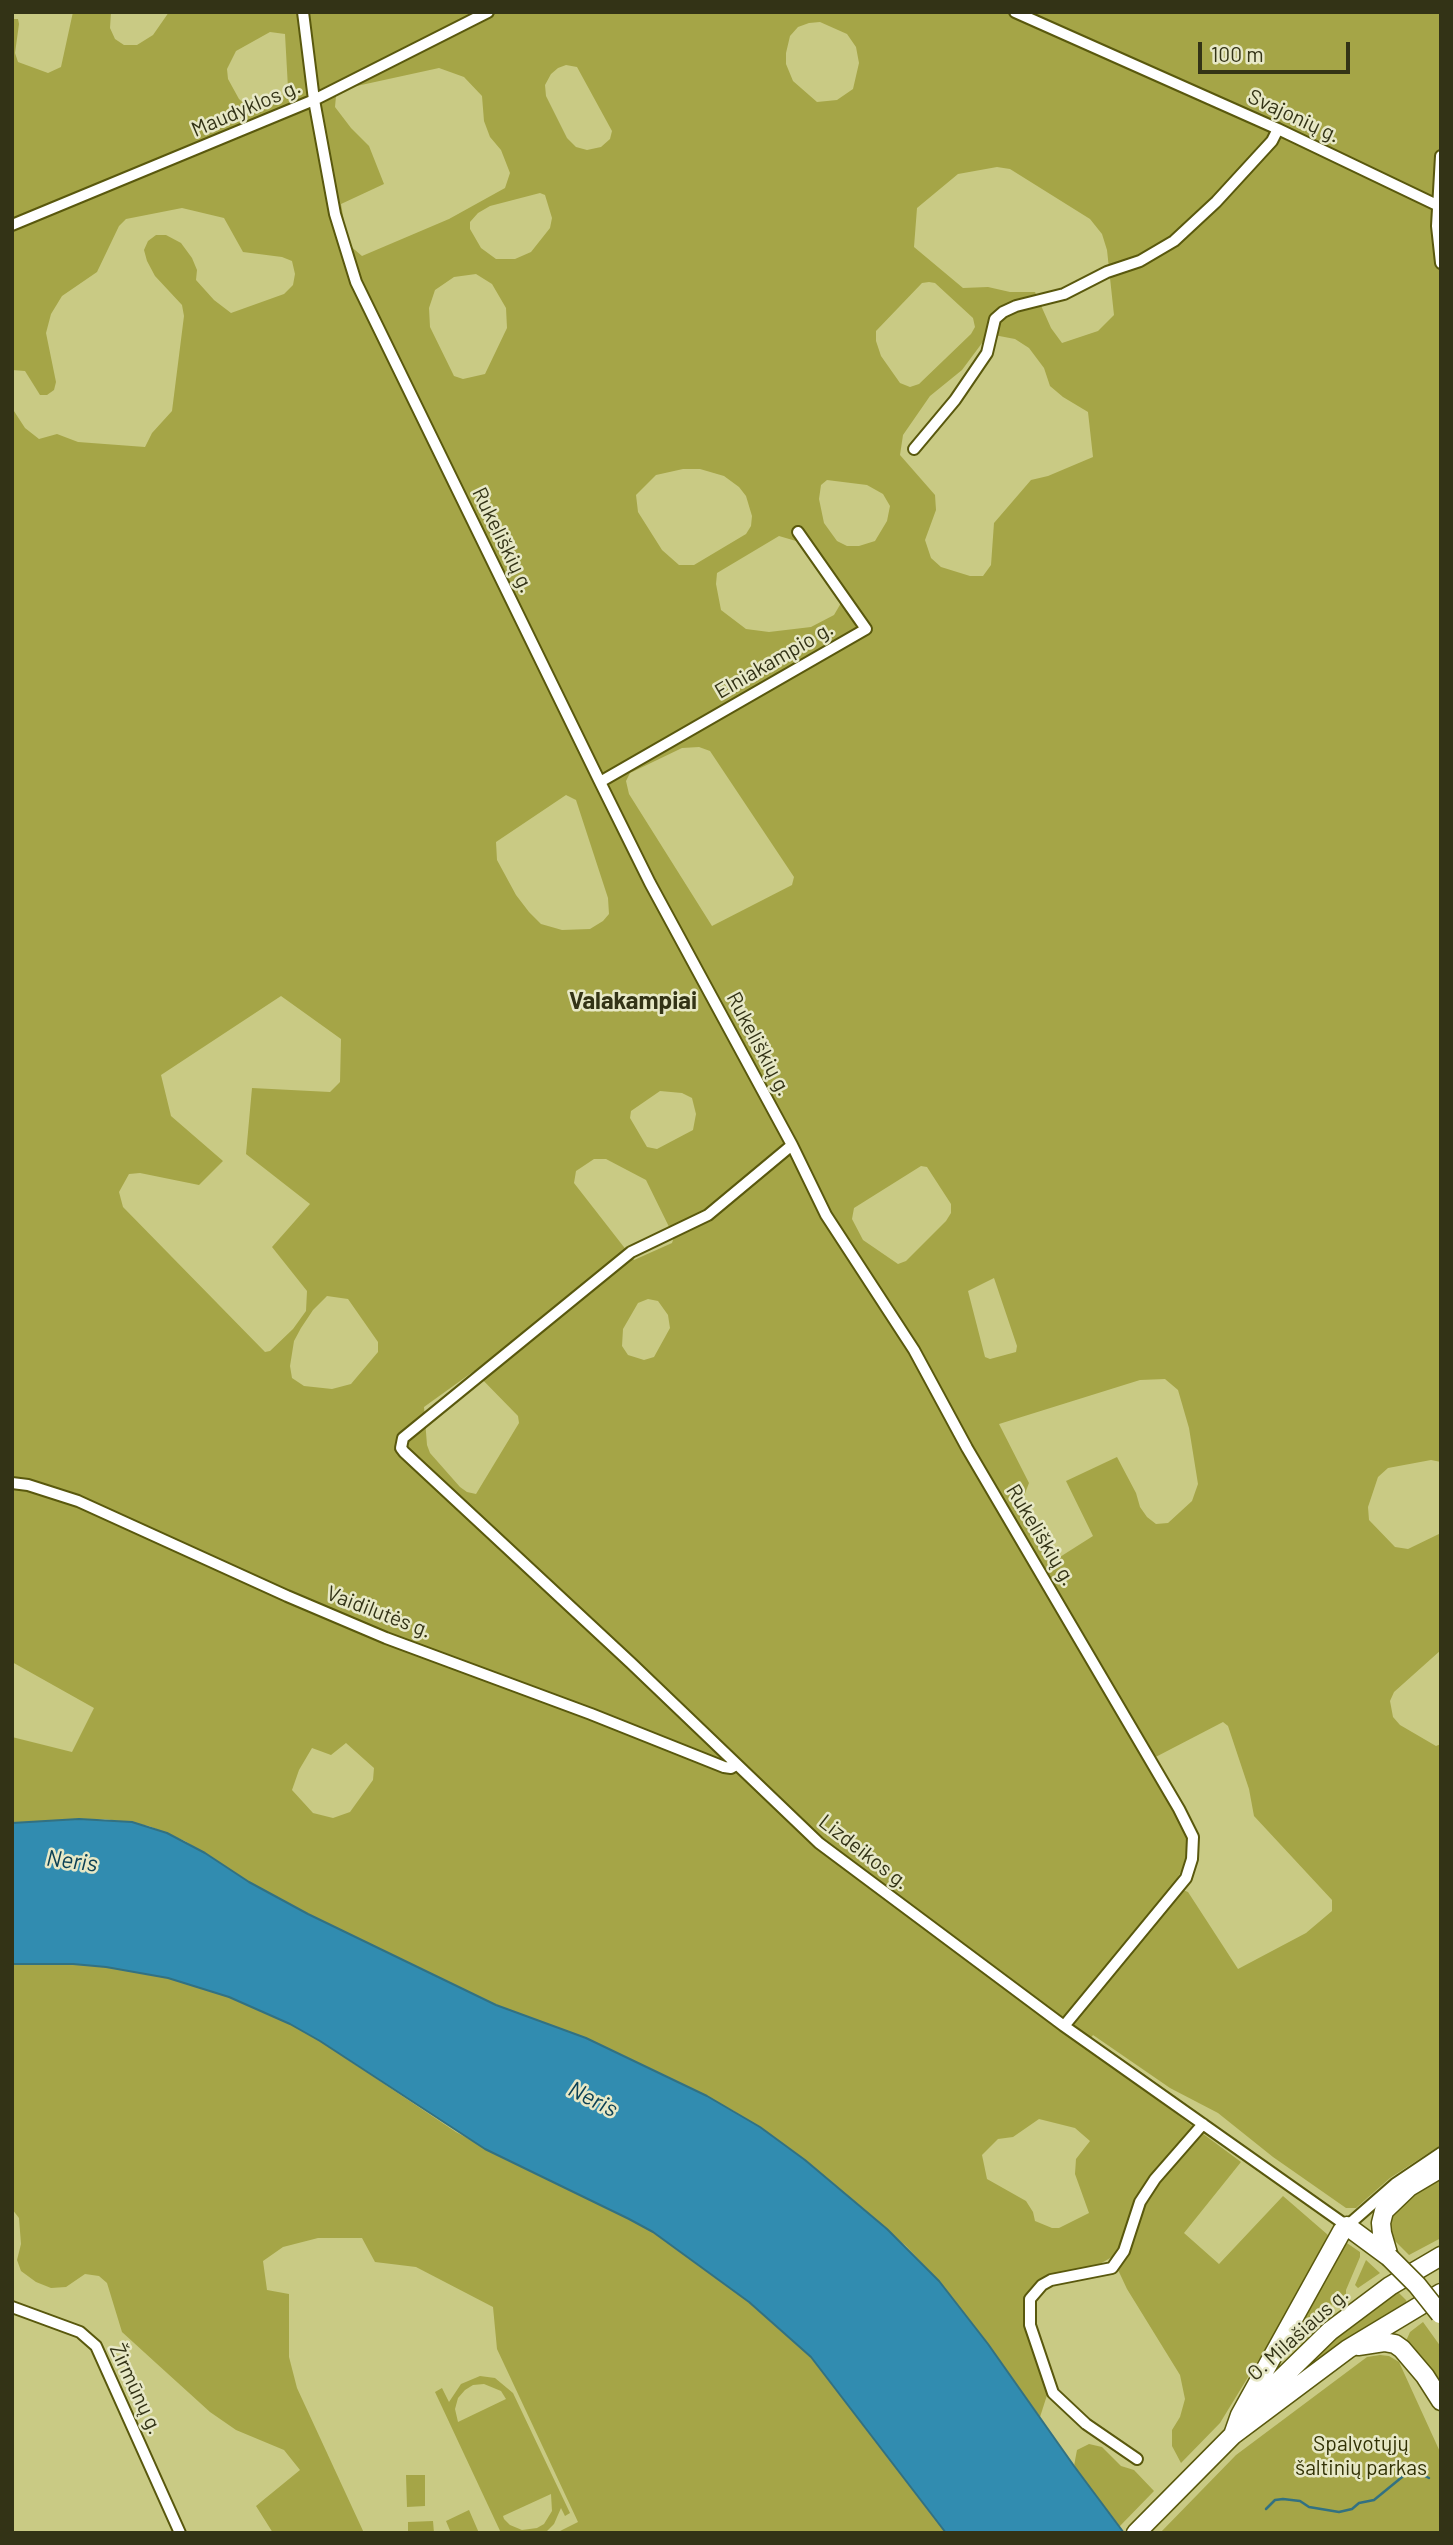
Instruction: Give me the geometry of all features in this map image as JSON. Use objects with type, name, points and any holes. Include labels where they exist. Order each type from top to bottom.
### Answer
[{"type":"main road","points":[[1389,2257],[1381,2223],[1384,2211],[1439,2159]]},
{"type":"main road","points":[[1233,2435],[1246,2403],[1339,2236],[1348,2226],[1389,2257],[1417,2285],[1440,2315]]},
{"type":"main road","name":"O. Milašiaus g.","points":[[1233,2435],[1248,2410],[1330,2331],[1390,2286],[1441,2256]]},
{"type":"main road","name":"O. Milašiaus g.","points":[[1136,2533],[1233,2435],[1348,2348],[1441,2293]]},
{"type":"main road","points":[[1348,2348],[1372,2343],[1395,2344],[1410,2356],[1441,2401]]},
{"type":"street","name":"Rukeliškių g.","points":[[303,12],[314,100],[335,214],[356,282],[650,883],[792,1145],[826,1215],[914,1350],[967,1448],[1193,1837],[1192,1859],[1186,1878],[1064,2026]]},
{"type":"street","name":"Maudyklos g.","points":[[12,225],[314,100],[488,12]]},
{"type":"street","name":"Svajonių g.","points":[[1015,12],[1278,130],[1439,206]]},
{"type":"street","points":[[914,449],[955,400],[985,355],[995,319],[1016,306],[1064,294],[1107,272],[1140,261],[1174,241],[1216,202],[1272,141],[1278,130]]},
{"type":"street","points":[[1441,156],[1441,263]]},
{"type":"street","name":"Elniakampio g.","points":[[600,782],[866,629],[799,533]]},
{"type":"street","name":"Lizdeikos g.","points":[[792,1145],[708,1215],[631,1252],[403,1438],[401,1448],[819,1843],[1064,2026],[1348,2226]]},
{"type":"street","name":"Vaidilutės g.","points":[[12,1483],[28,1485],[78,1501],[386,1638],[617,1724],[724,1768],[736,1765]]},
{"type":"street","points":[[1138,2459],[1086,2424],[1053,2393],[1030,2325],[1030,2299],[1042,2285],[1051,2280],[1112,2267],[1124,2251],[1140,2202],[1154,2179],[1203,2124]]},
{"type":"street","points":[[1348,2226],[1395,2184],[1439,2159]]},
{"type":"street","name":"Žirmūnų g.","points":[[12,2307],[80,2332],[96,2346],[180,2533]]},
{"type":"green space","points":[[73,12],[111,12],[110,28],[115,39],[124,45],[137,45],[153,35],[169,12],[1441,12],[1441,1462],[1431,1460],[1388,1468],[1378,1477],[1368,1507],[1369,1520],[1395,1547],[1408,1549],[1441,1533],[1441,1650],[1394,1692],[1390,1701],[1393,1717],[1400,1725],[1436,1746],[1441,1744],[1441,2145],[1390,2178],[1356,2208],[1346,2208],[1273,2157],[1218,2113],[1170,2088],[1093,2035],[1085,2046],[1241,2162],[1184,2233],[1219,2264],[1283,2196],[1328,2235],[1297,2297],[1220,2423],[1181,2463],[1172,2446],[1172,2430],[1180,2417],[1185,2399],[1180,2375],[1127,2289],[1112,2257],[1098,2265],[1043,2278],[1031,2290],[1027,2303],[1049,2389],[1040,2417],[939,2281],[906,2246],[805,2160],[734,2111],[586,2038],[496,2005],[308,1914],[249,1882],[185,1841],[149,1826],[105,1819],[12,1823],[12,1737],[72,1752],[94,1708],[12,1662],[12,408],[25,428],[39,439],[57,434],[78,442],[145,447],[152,433],[172,411],[184,316],[182,305],[155,276],[147,261],[144,250],[148,241],[156,235],[166,235],[181,243],[197,270],[196,280],[214,300],[231,313],[284,294],[293,285],[295,274],[292,261],[282,257],[243,252],[224,218],[182,208],[126,219],[119,226],[97,272],[62,296],[51,314],[46,333],[56,382],[54,390],[47,395],[40,395],[25,371],[12,370],[12,19],[18,19],[19,24],[15,53],[18,62],[48,73],[61,67]],"holes":[[[820,22],[847,34],[856,47],[859,63],[853,89],[837,100],[817,102],[793,81],[786,64],[790,36],[798,27]],[[270,32],[285,34],[288,88],[281,100],[264,108],[248,107],[239,99],[228,79],[227,69],[236,51]],[[566,65],[577,67],[612,131],[610,139],[601,147],[587,150],[576,147],[567,138],[546,96],[545,85],[551,74]],[[439,68],[464,77],[482,96],[484,121],[490,137],[501,150],[510,173],[505,188],[449,219],[362,256],[348,244],[341,204],[384,184],[369,146],[335,107],[336,96],[352,87]],[[997,167],[1010,169],[1090,219],[1102,234],[1107,250],[1114,315],[1098,331],[1062,343],[1051,328],[1035,292],[1010,292],[988,287],[963,288],[914,247],[917,208],[958,174]],[[540,193],[545,195],[552,218],[550,228],[531,252],[515,259],[496,259],[481,248],[470,229],[470,222],[490,206]],[[476,274],[492,284],[506,308],[507,328],[485,374],[463,379],[454,376],[430,327],[429,308],[435,290],[454,277]],[[922,283],[935,283],[973,318],[975,327],[971,334],[919,384],[910,387],[900,383],[881,356],[876,331]],[[994,335],[1015,339],[1029,348],[1044,368],[1050,386],[1088,412],[1093,457],[1048,476],[1031,480],[994,523],[991,565],[983,576],[970,576],[941,567],[931,558],[925,540],[936,510],[935,495],[900,455],[903,435],[930,396],[962,370],[985,339]],[[683,469],[700,469],[724,476],[746,496],[752,516],[751,526],[746,534],[694,565],[679,565],[662,550],[638,512],[636,495],[656,475]],[[827,480],[867,485],[883,494],[890,506],[887,521],[875,541],[859,546],[847,546],[837,541],[824,523],[819,499],[821,485]],[[779,536],[796,541],[840,595],[841,603],[834,615],[811,627],[769,632],[746,629],[721,610],[716,584],[717,573]],[[699,747],[710,751],[794,877],[792,885],[712,926],[629,794],[626,781],[630,773],[682,748]],[[566,795],[576,800],[608,898],[609,914],[590,929],[562,930],[541,924],[516,895],[497,860],[496,842]],[[281,996],[341,1039],[340,1082],[330,1092],[252,1088],[246,1154],[310,1204],[272,1247],[307,1291],[306,1311],[293,1329],[270,1351],[265,1352],[123,1207],[119,1192],[129,1174],[140,1173],[199,1185],[223,1161],[171,1116],[161,1075]],[[660,1091],[682,1093],[692,1098],[696,1114],[693,1130],[657,1149],[647,1147],[630,1118],[631,1111]],[[594,1159],[606,1159],[646,1180],[674,1237],[672,1243],[634,1260],[574,1183],[576,1171]],[[921,1166],[927,1167],[951,1204],[951,1213],[906,1261],[898,1264],[863,1240],[852,1219],[854,1208]],[[994,1278],[1017,1346],[1016,1352],[990,1359],[985,1357],[968,1291]],[[327,1296],[348,1299],[378,1342],[378,1352],[351,1384],[332,1389],[304,1386],[292,1378],[290,1366],[294,1341],[313,1310]],[[648,1299],[658,1301],[668,1315],[670,1328],[654,1357],[644,1360],[628,1355],[622,1346],[623,1329],[638,1303]],[[474,1371],[518,1416],[519,1423],[476,1494],[460,1487],[430,1453],[424,1407]],[[1165,1379],[1178,1390],[1189,1428],[1198,1484],[1192,1501],[1168,1523],[1156,1524],[1147,1517],[1117,1457],[1066,1481],[1093,1536],[1052,1562],[1019,1509],[1029,1483],[999,1424],[1140,1380]],[[1223,1722],[1228,1726],[1249,1789],[1254,1816],[1332,1900],[1332,1911],[1306,1933],[1238,1969],[1188,1892],[1173,1886],[1184,1866],[1188,1838],[1146,1762]],[[346,1743],[374,1768],[373,1780],[350,1812],[333,1818],[313,1813],[292,1790],[299,1770],[312,1748],[331,1755]],[[1039,2119],[1075,2128],[1090,2141],[1076,2159],[1075,2174],[1089,2213],[1059,2228],[1035,2221],[1026,2201],[987,2179],[982,2155],[998,2139],[1013,2137]]]},
{"type":"green space","points":[[12,1964],[106,1967],[168,1978],[229,1997],[290,2024],[320,2041],[456,2132],[653,2232],[749,2302],[811,2357],[946,2533],[556,2533],[578,2522],[497,2349],[493,2307],[416,2267],[375,2262],[362,2238],[318,2238],[283,2247],[263,2261],[267,2290],[289,2294],[289,2357],[297,2388],[364,2533],[273,2533],[256,2506],[300,2470],[284,2450],[236,2430],[210,2412],[122,2332],[107,2283],[99,2276],[85,2274],[66,2287],[51,2288],[36,2282],[21,2271],[17,2260],[21,2244],[19,2218],[12,2209]]},
{"type":"green space","points":[[1441,2176],[1441,2238],[1409,2255],[1390,2236],[1390,2215],[1412,2194]]},
{"type":"green space","points":[[1341,2239],[1360,2252],[1346,2294],[1327,2308],[1275,2369]]},
{"type":"green space","points":[[1366,2260],[1380,2273],[1358,2288],[1355,2285]]},
{"type":"green space","points":[[1396,2290],[1407,2304],[1308,2370],[1302,2366],[1303,2362]]},
{"type":"green space","points":[[1423,2322],[1441,2347],[1441,2388],[1406,2341],[1410,2332]]},
{"type":"green space","name":"Spalvotųjų šaltinių parkas","points":[[1389,2356],[1399,2362],[1441,2454],[1441,2533],[1160,2533],[1236,2455],[1367,2357]]},
{"type":"green space","points":[[480,2376],[495,2378],[513,2393],[570,2513],[565,2516],[561,2508],[554,2524],[545,2533],[501,2533],[435,2392],[442,2388],[449,2402],[461,2384]],"holes":[[[484,2384],[501,2391],[506,2399],[458,2422],[455,2409],[458,2398],[473,2385]],[[551,2494],[552,2511],[544,2524],[537,2528],[522,2530],[504,2519],[503,2516]]]},
{"type":"green space","points":[[1089,2444],[1102,2447],[1121,2466],[1134,2470],[1154,2491],[1119,2527],[1074,2466],[1077,2450]]},
{"type":"green space","points":[[406,2475],[425,2475],[425,2506],[407,2507]]},
{"type":"green space","points":[[469,2510],[479,2533],[451,2533],[446,2521]]},
{"type":"green space","points":[[433,2521],[434,2533],[408,2533],[408,2522]]},
{"type":"water","name":"Neris","points":[[79,1819],[132,1822],[167,1833],[308,1914],[496,2005],[586,2038],[707,2096],[760,2127],[805,2160],[887,2229],[939,2281],[988,2344],[1124,2533],[946,2533],[811,2357],[749,2302],[653,2232],[485,2149],[320,2041],[290,2024],[229,1997],[168,1978],[106,1967],[12,1964],[12,1823]]},
{"type":"waterway","points":[[1266,2509],[1275,2500],[1283,2499],[1339,2512],[1374,2500],[1407,2473],[1417,2472],[1429,2478]]},
{"type":"district","name":"Valakampiai","points":[[633,1001]]}]
